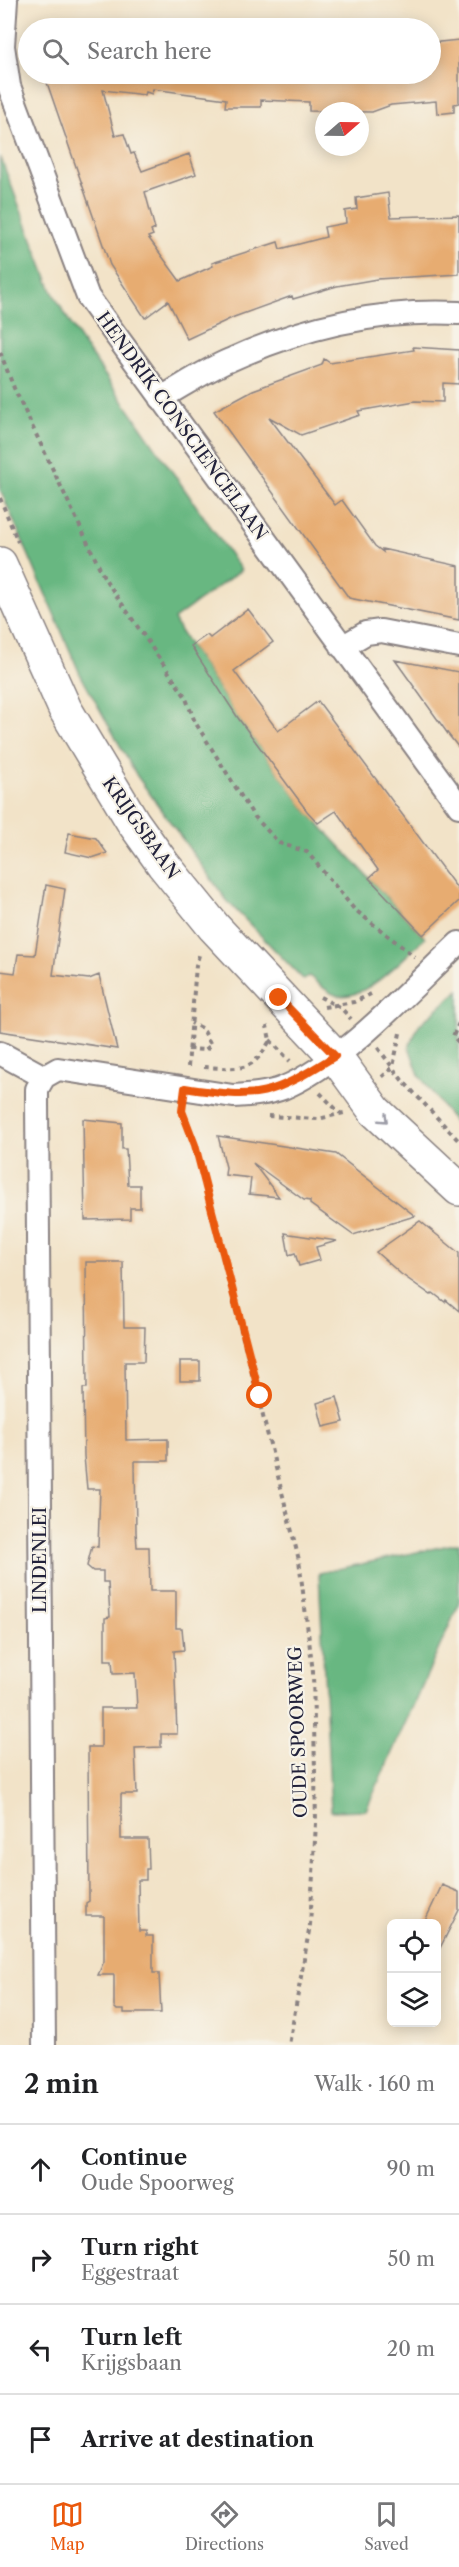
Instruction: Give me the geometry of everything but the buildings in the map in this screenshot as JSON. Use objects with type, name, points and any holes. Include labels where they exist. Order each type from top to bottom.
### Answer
[{"type":"main road","name":"KRIJGSBAAN","points":[[9,554],[65,709],[133,822],[214,927],[335,1056],[375,1111],[459,1189]]},
{"type":"main road","name":"KRIJGSBAAN","points":[[335,1056],[392,1096],[459,1161]]},
{"type":"street","name":"HENDRIK CONSCIENCELAAN","points":[[6,0],[3,46],[9,86],[88,297],[459,806]]},
{"type":"street","points":[[161,398],[228,360],[296,334],[371,317],[459,313]]},
{"type":"street","points":[[342,646],[366,633],[381,631],[459,646]]},
{"type":"street","points":[[0,1053],[44,1077],[58,1069],[187,1076],[233,1096],[261,1094],[284,1088],[335,1056],[459,943]]},
{"type":"street","name":"LINDENLEI","points":[[44,1077],[37,1089],[37,1101],[44,2045]]},
{"type":"path","points":[[0,352],[14,388],[105,579],[185,696],[195,722],[253,815],[279,843],[307,852],[354,909],[409,952]]},
{"type":"path","points":[[0,498],[9,554]]},
{"type":"path","name":"OUDE SPOORWEG","points":[[200,952],[190,1023],[187,1076],[182,1111],[195,1145],[299,1560],[313,1672],[316,1822],[310,1925],[289,2045]]},
{"type":"path","points":[[295,1014],[364,999],[377,990]]},
{"type":"path","points":[[295,1014],[333,1004],[341,1008],[402,1080],[459,1141]]},
{"type":"path","points":[[188,1049],[206,1050],[211,1045],[203,1029],[190,1023]]},
{"type":"path","points":[[459,1023],[453,1036],[459,1043]]},
{"type":"path","points":[[187,1076],[245,1068],[254,1063],[270,1040]]},
{"type":"green space","points":[[0,156],[52,291],[79,338],[241,570],[174,619],[180,631],[239,719],[307,811],[425,938],[384,976],[359,992],[347,996],[336,995],[309,976],[304,980],[228,902],[137,776],[80,674],[0,489]]},
{"type":"green space","points":[[459,990],[459,1129],[419,1075],[409,1047],[419,1025]]},
{"type":"green space","points":[[459,1543],[459,1604],[366,1810],[331,1811],[319,1573]]},
{"type":"route","points":[[260,1396],[195,1145],[182,1111],[185,1088],[233,1096],[261,1094],[284,1088],[335,1056],[279,998]]}]
